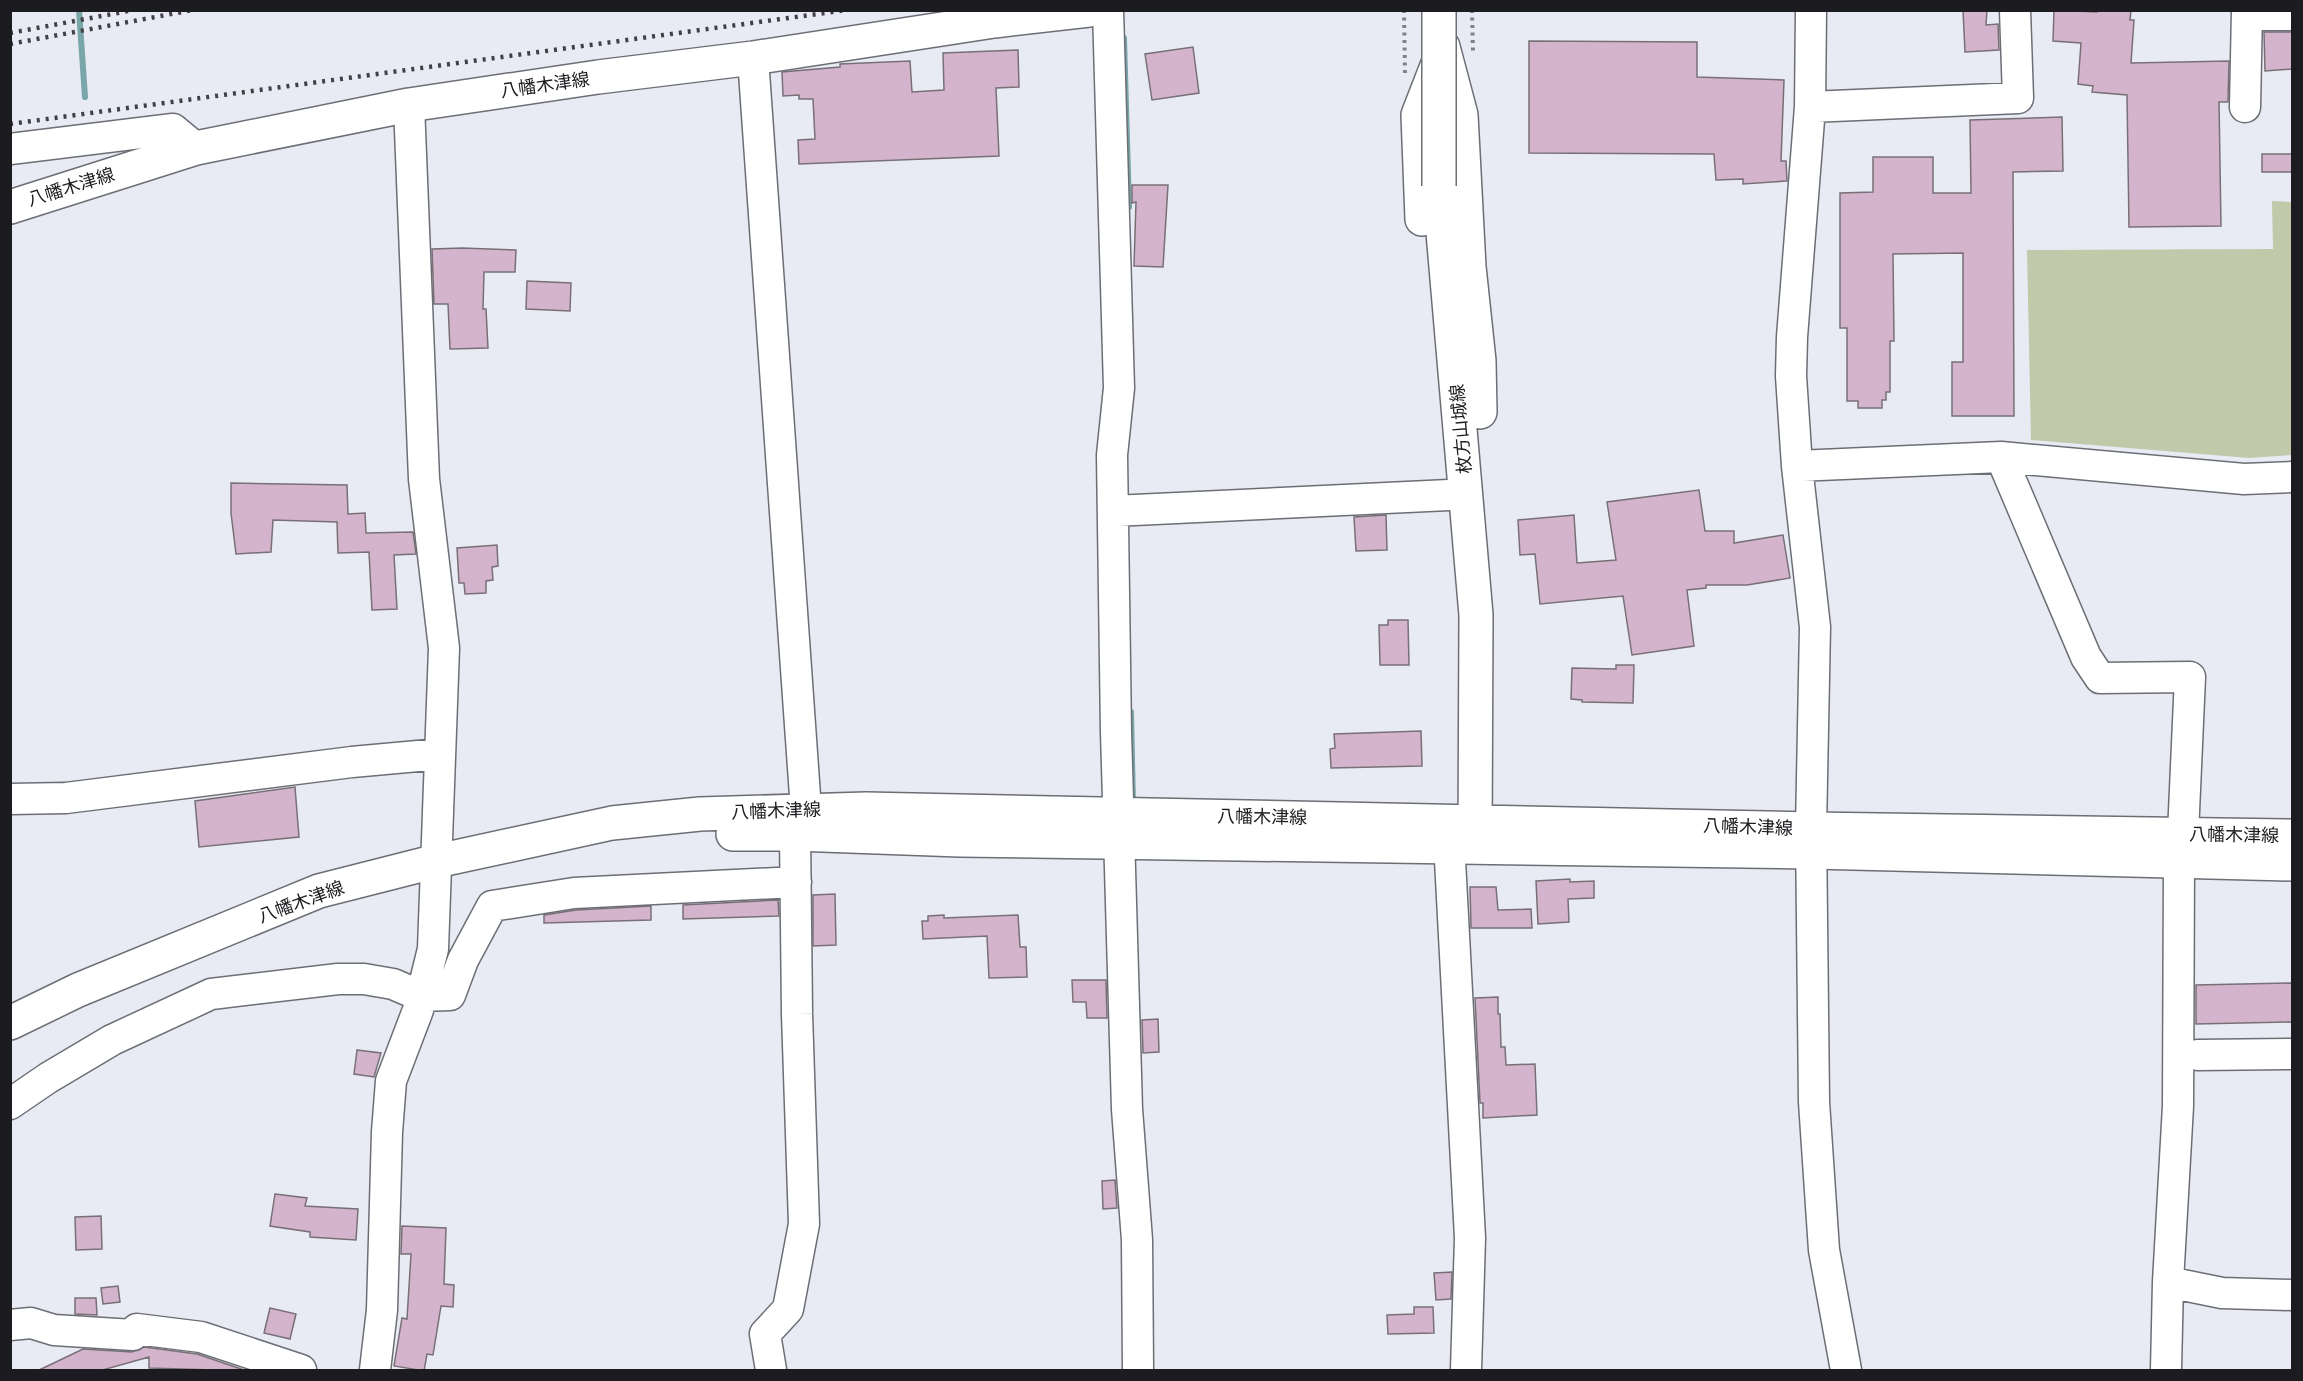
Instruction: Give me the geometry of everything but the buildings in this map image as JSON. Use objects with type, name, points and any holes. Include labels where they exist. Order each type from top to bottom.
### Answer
[{"type":"main road","name":"八幡木津線","points":[[10,207],[196,148],[409,105],[598,77],[753,58],[994,21],[1089,10]]},
{"type":"main road","points":[[1441,10],[1443,50],[1461,115],[1469,267],[1479,362],[1481,509],[1476,615]]},
{"type":"main road","name":"枚方山城線","points":[[1441,10],[1439,186],[1476,615],[1462,834]]},
{"type":"main road","points":[[1443,50],[1418,115],[1420,199],[1439,436],[1449,495],[1476,615]]},
{"type":"main road","name":"八幡木津線","points":[[10,1023],[78,990],[246,922],[437,868],[608,839],[801,822],[866,809],[1119,828],[2181,848],[2292,864]]},
{"type":"main road","name":"八幡木津線","points":[[2181,848],[2292,836]]},
{"type":"street","points":[[1107,10],[1119,388],[1112,455],[1119,828],[1127,1109],[1137,1240],[1138,1371]]},
{"type":"street","points":[[1811,10],[1810,107],[1792,337],[1792,399],[1815,627],[1811,840],[1814,1102],[1824,1250],[1846,1371]]},
{"type":"street","points":[[1810,107],[2018,98],[2014,10]]},
{"type":"street","points":[[2245,107],[2247,13],[2292,15]]},
{"type":"street","points":[[753,58],[801,822],[796,882],[797,1014],[804,1224],[788,1309],[765,1334],[771,1371]]},
{"type":"street","points":[[375,1371],[382,1310],[391,1081],[422,996],[433,949],[444,648],[424,479],[409,105]]},
{"type":"street","points":[[10,150],[173,129],[196,148]]},
{"type":"street","points":[[1797,466],[2001,457],[2244,479],[2292,477]]},
{"type":"street","points":[[2001,457],[2086,657],[2100,678],[2190,677],[2181,848],[2178,1106],[2168,1282],[2166,1371]]},
{"type":"street","points":[[1113,511],[1449,495]]},
{"type":"street","points":[[10,800],[66,798],[352,762],[440,754]]},
{"type":"street","points":[[1462,834],[1470,1238],[1466,1371]]},
{"type":"street","points":[[10,1104],[48,1078],[112,1040],[211,994],[338,979],[364,979],[393,984],[422,996],[450,995],[463,960],[492,906],[574,893],[796,882]]},
{"type":"street","points":[[2198,1055],[2292,1054]]},
{"type":"street","points":[[2168,1282],[2222,1293],[2292,1295]]},
{"type":"street","points":[[10,1325],[31,1323],[54,1330],[90,1334],[133,1335],[137,1329],[201,1337],[301,1371]]},
{"type":"path","points":[[1404,10],[1405,74],[1414,74]]},
{"type":"green space","points":[[2272,201],[2292,202],[2292,455],[2249,458],[2031,440],[2027,250],[2273,249]]},
{"type":"waterway","points":[[79,10],[85,97]]},
{"type":"waterway","points":[[1124,38],[1129,207]]},
{"type":"waterway","points":[[1131,712],[1133,804]]},
{"type":"railway","points":[[10,33],[134,10]]},
{"type":"railway","points":[[10,44],[193,10]]},
{"type":"railway","points":[[10,124],[847,10]]}]
